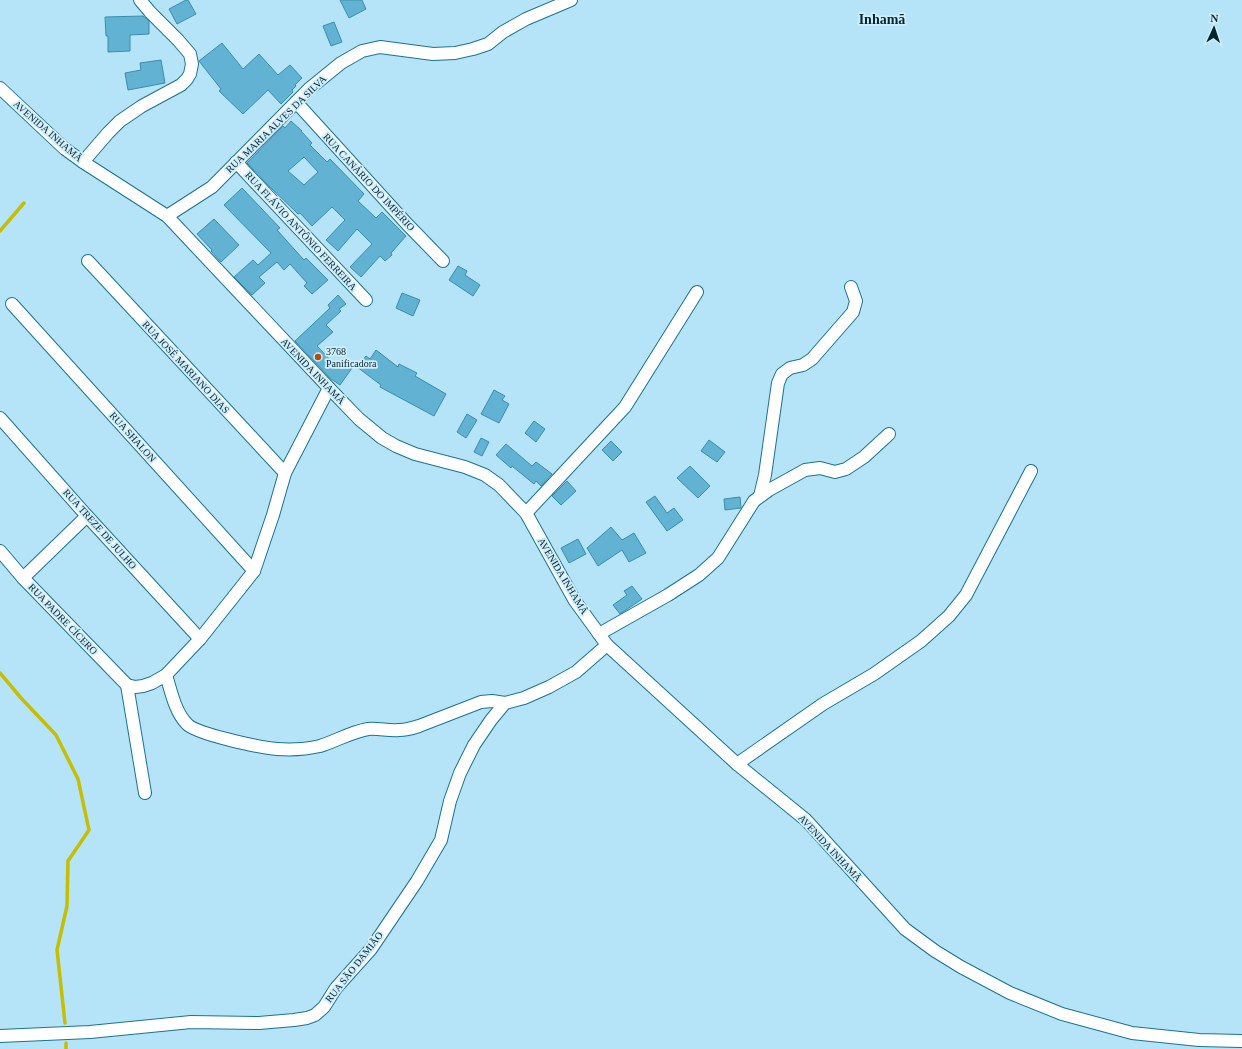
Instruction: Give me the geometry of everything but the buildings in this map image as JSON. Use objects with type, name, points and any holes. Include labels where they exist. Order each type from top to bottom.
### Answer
[{"type":"street","points":[[82,162],[120,121],[142,106],[181,85],[187,80],[190,74],[192,64],[190,54],[140,0]]},
{"type":"street","name":"RUA MARIA ALVES DA SILVA","points":[[167,216],[212,187],[309,89],[335,68],[362,51],[380,47],[433,54],[455,53],[473,49],[488,44],[503,32],[526,18],[571,0]]},
{"type":"street","name":"AVENIDA INHAMÃ","points":[[0,88],[65,149],[82,162],[167,216],[328,388],[359,419],[382,438],[415,454],[465,467],[485,475],[499,485],[526,513],[575,601],[607,645],[737,764],[806,820],[905,929],[934,951],[961,967],[1010,993],[1062,1014],[1132,1033],[1199,1040],[1242,1041]]},
{"type":"street","name":"RUA CANÁRIO DO IMPÉRIO","points":[[296,102],[442,261]]},
{"type":"street","name":"RUA FLÁVIO ANTÔNIO FERREIRA","points":[[236,162],[366,300]]},
{"type":"street","name":"RUA JOSÉ MARIANO DIAS","points":[[88,261],[285,473]]},
{"type":"street","points":[[760,496],[766,475],[778,383],[782,374],[790,368],[804,365],[812,359],[854,312],[856,301],[851,287]]},
{"type":"street","points":[[526,513],[625,407],[696,292]]},
{"type":"street","name":"RUA SHALON","points":[[12,304],[254,570]]},
{"type":"street","points":[[127,684],[134,687],[142,686],[152,683],[166,675],[200,639],[254,570],[273,515],[285,473],[328,388]]},
{"type":"street","name":"RUA TREZE DE JULHO","points":[[0,418],[87,516],[200,639]]},
{"type":"street","points":[[599,634],[668,595],[699,575],[718,558],[754,500],[805,470],[820,468],[836,472],[846,469],[864,457],[889,434]]},
{"type":"street","points":[[737,764],[822,704],[880,670],[921,641],[949,616],[966,595],[1031,471]]},
{"type":"street","points":[[23,578],[87,516]]},
{"type":"street","name":"RUA PADRE CÍCERO","points":[[0,551],[23,578],[127,684]]},
{"type":"street","points":[[166,675],[175,704],[182,718],[189,726],[198,731],[230,740],[277,749],[303,748],[319,746],[355,732],[369,729],[409,729],[481,702],[492,701],[505,703],[524,698],[549,687],[576,672],[607,645]]},
{"type":"street","points":[[127,684],[144,793]]},
{"type":"street","name":"RUA SÃO DAMIÃO","points":[[0,1036],[90,1032],[191,1022],[259,1023],[294,1020],[315,1015],[324,1006],[336,988],[371,949],[417,881],[441,840],[450,801],[474,744],[490,720],[505,703]]},
{"type":"waterway","points":[[0,231],[24,203]]},
{"type":"waterway","points":[[0,673],[56,735],[78,779],[89,830],[68,861],[67,906],[57,950],[65,1023]]},
{"type":"waterway","points":[[66,1043],[66,1049]]},
{"type":"place","name":"3768 Panificadora","points":[[318,357]]},
{"type":"district","name":"Inhamã","points":[[882,19]]}]
